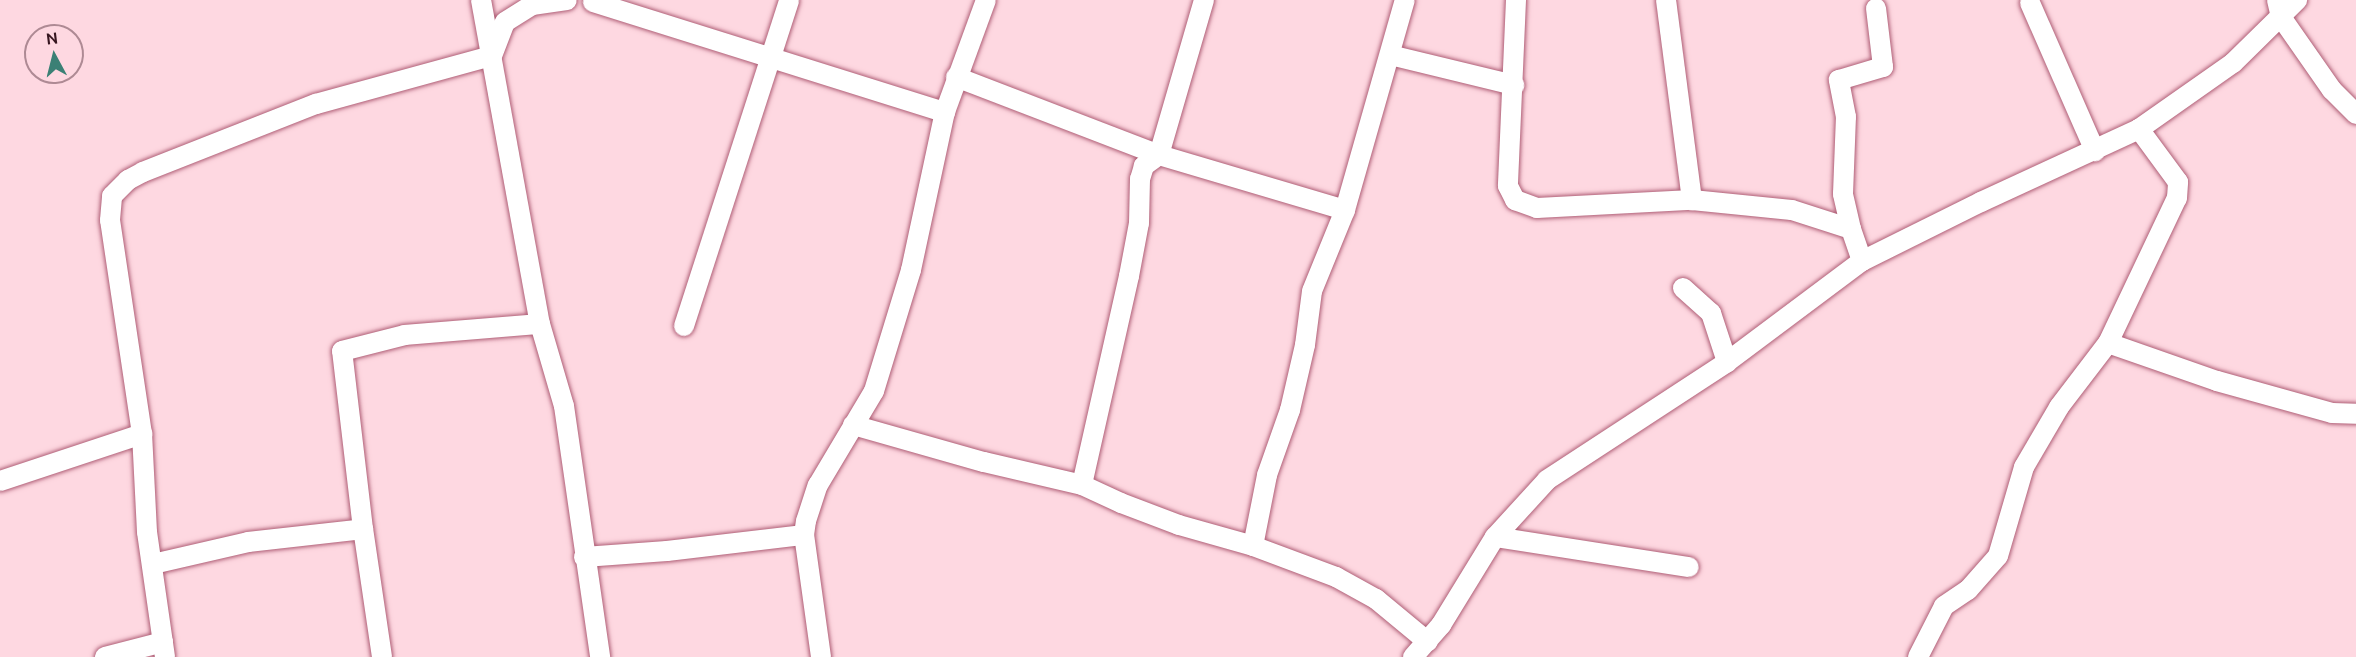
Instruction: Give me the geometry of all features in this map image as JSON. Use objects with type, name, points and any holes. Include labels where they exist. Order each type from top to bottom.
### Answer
[{"type":"street","points":[[481,0],[540,324],[564,406],[600,657]]},
{"type":"street","points":[[492,56],[505,22],[532,5],[567,0]]},
{"type":"street","points":[[684,326],[789,0]]},
{"type":"street","points":[[821,657],[804,535],[818,485],[874,391],[911,270],[945,112],[956,76],[986,0]]},
{"type":"street","points":[[1082,485],[1139,223],[1140,179],[1144,166],[1160,155],[1204,0]]},
{"type":"street","points":[[1253,546],[1267,475],[1290,410],[1305,345],[1312,291],[1345,210],[1405,0]]},
{"type":"street","points":[[1516,0],[1508,186],[1515,200],[1537,208],[1692,200],[1792,210],[1851,229]]},
{"type":"street","points":[[1666,0],[1692,200]]},
{"type":"street","points":[[1414,657],[1428,642],[1496,537],[1547,480],[1727,362],[1862,261],[2139,129],[2233,63],[2279,8],[2297,0]]},
{"type":"street","points":[[587,1],[945,112]]},
{"type":"street","points":[[2030,3],[2095,151]]},
{"type":"street","points":[[1862,261],[1851,229],[1843,194],[1846,117],[1839,80],[1883,67],[1876,8]]},
{"type":"street","points":[[2279,8],[2332,90],[2356,114]]},
{"type":"street","points":[[1390,55],[1514,85]]},
{"type":"street","points":[[105,657],[164,649],[146,521],[142,434],[110,220],[112,196],[128,180],[143,172],[316,104],[492,56]]},
{"type":"street","points":[[956,76],[1160,155],[1345,210]]},
{"type":"street","points":[[1918,657],[1944,606],[1968,590],[1998,556],[2024,467],[2059,407],[2108,343],[2179,190],[2178,182],[2139,129]]},
{"type":"street","points":[[1683,288],[1711,313],[1727,362]]},
{"type":"street","points":[[382,657],[363,529],[342,351],[405,335],[540,324]]},
{"type":"street","points":[[2108,343],[2217,381],[2332,412],[2356,414]]},
{"type":"street","points":[[853,425],[984,462],[1082,485],[1179,525],[1253,546],[1346,582],[1376,599],[1428,642]]},
{"type":"street","points":[[0,481],[142,434]]},
{"type":"street","points":[[153,564],[248,542],[363,529]]},
{"type":"street","points":[[584,557],[668,551],[804,535]]},
{"type":"street","points":[[1496,537],[1689,567]]}]
